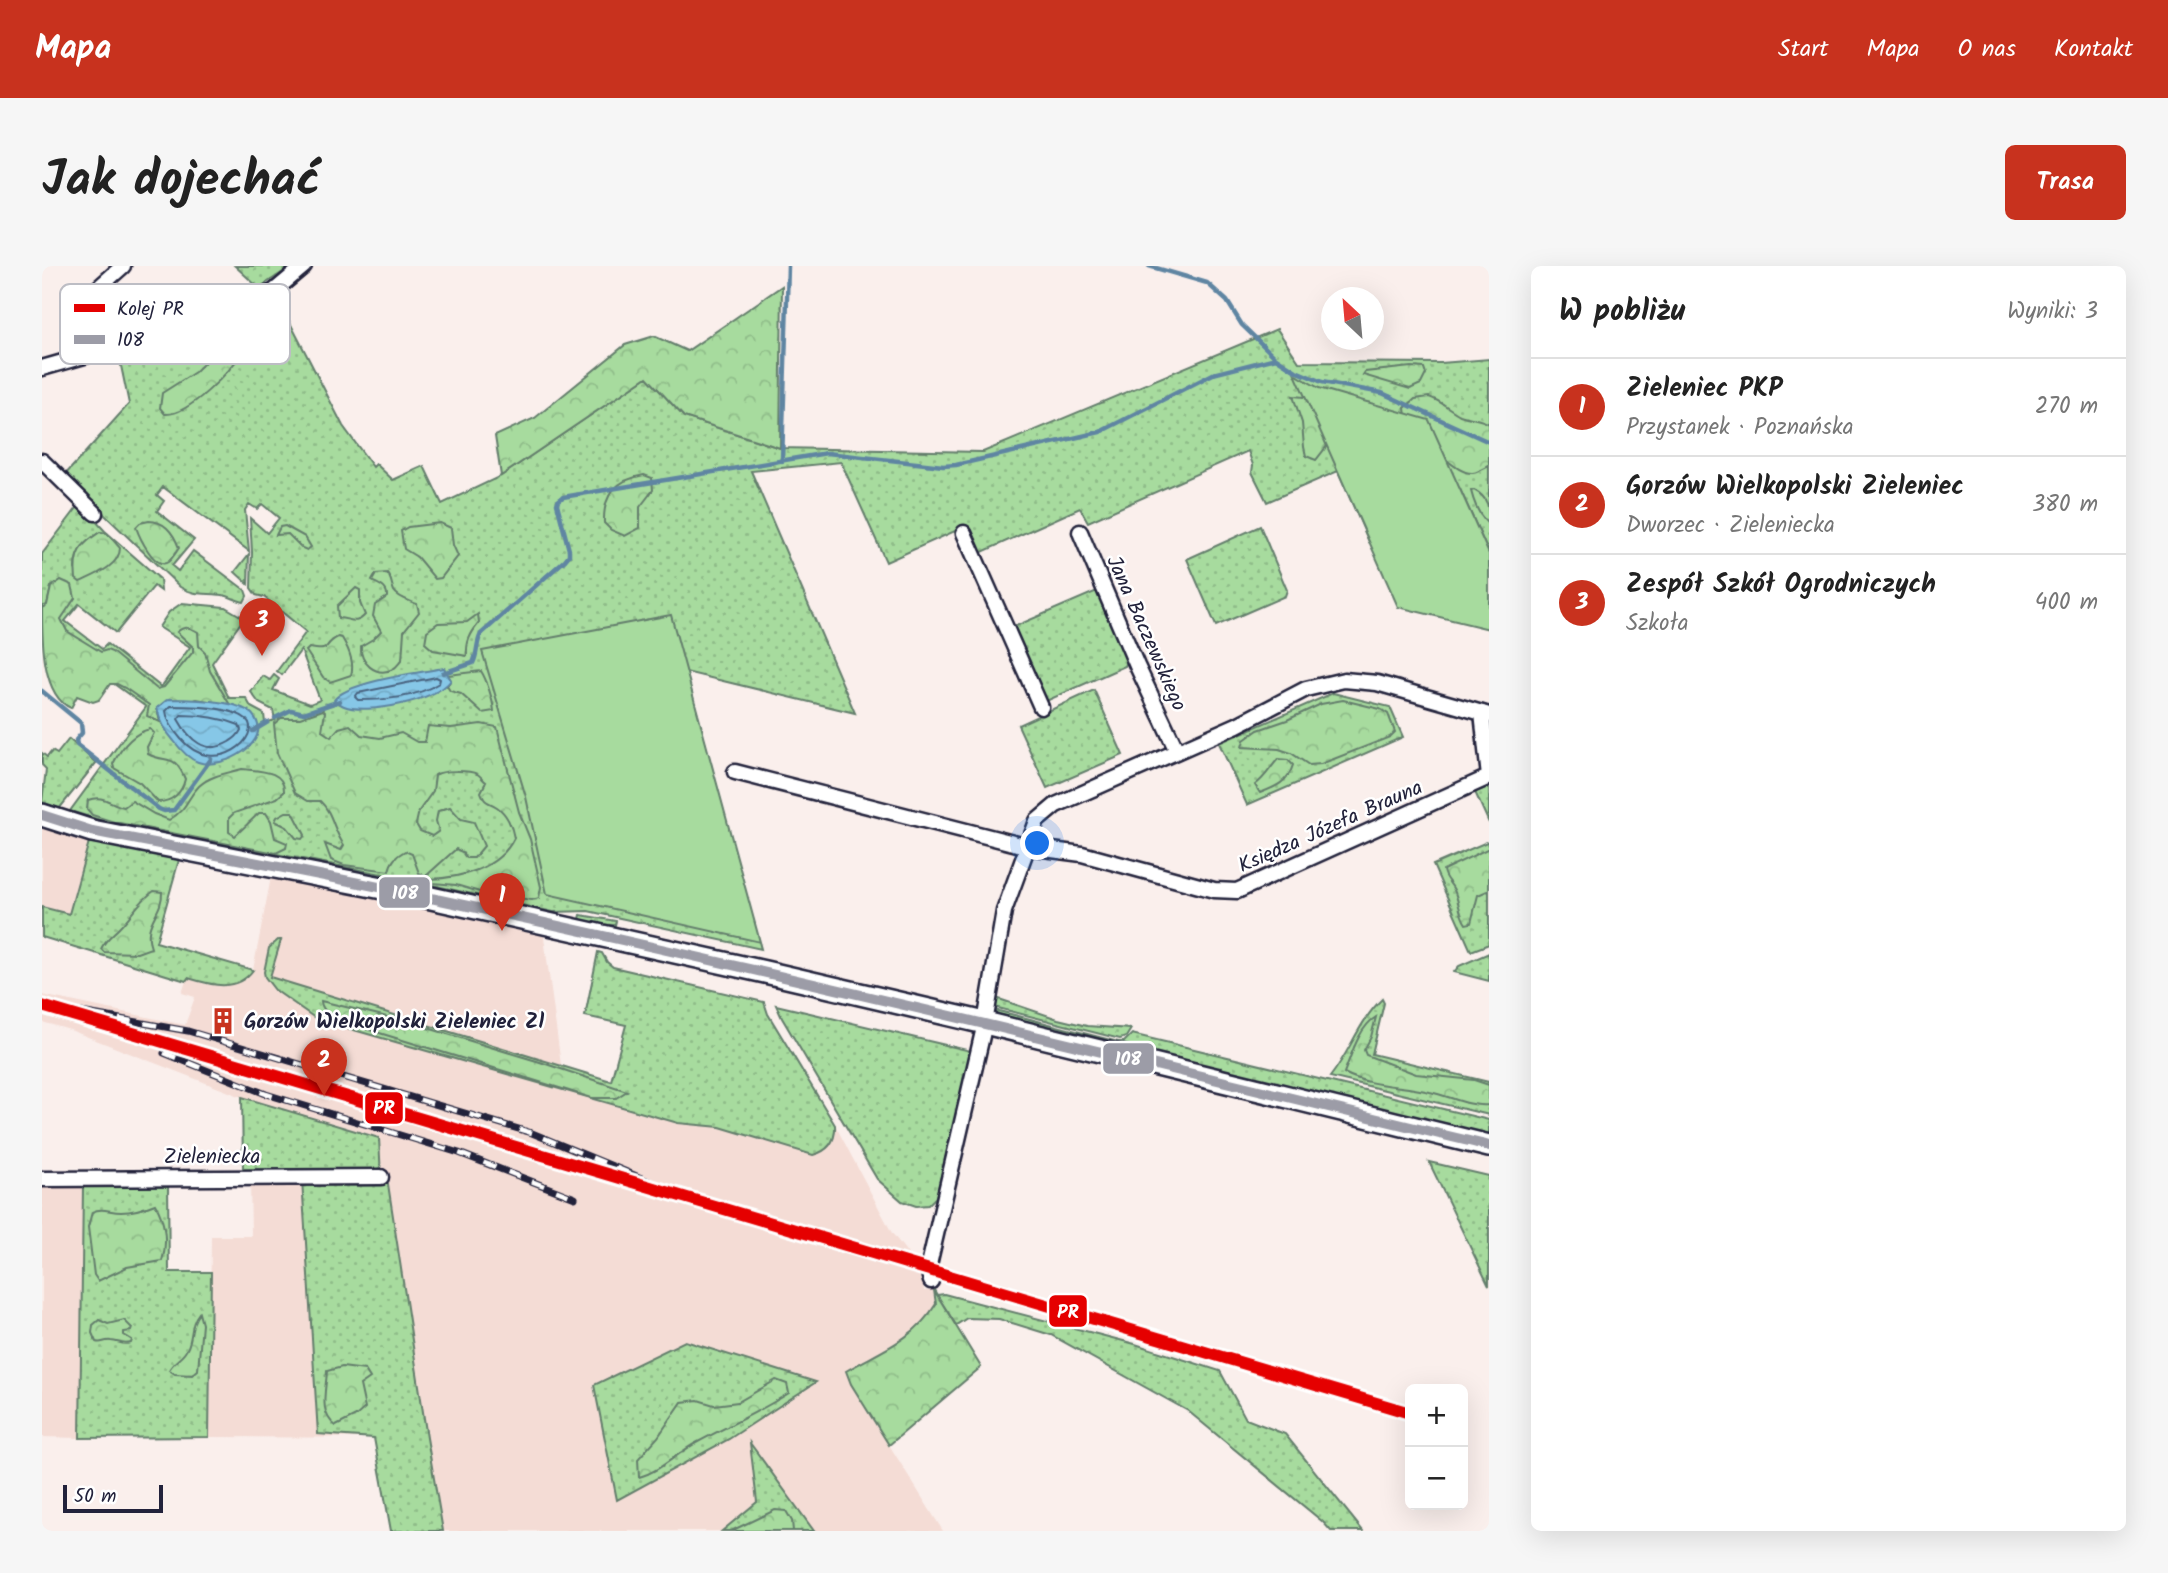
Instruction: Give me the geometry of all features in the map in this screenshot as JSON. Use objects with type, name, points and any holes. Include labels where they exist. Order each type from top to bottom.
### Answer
[{"type":"main road","points":[[42,815],[86,830],[491,911],[765,971],[1489,1146]]},
{"type":"street","points":[[103,284],[123,266]]},
{"type":"street","points":[[283,284],[304,266]]},
{"type":"street","points":[[42,369],[60,363]]},
{"type":"street","points":[[42,461],[95,513]]},
{"type":"street","name":"Jana Baczewskiego","points":[[1080,532],[1137,666],[1177,751]]},
{"type":"street","points":[[964,533],[1041,707]]},
{"type":"street","points":[[930,1275],[985,1023],[1004,911],[1037,821],[1056,805],[1237,725],[1306,689],[1344,680],[1377,683],[1486,714],[1489,777]]},
{"type":"street","name":"Księdza Józefa Brauna","points":[[735,772],[1029,847],[1082,854],[1214,890],[1237,891],[1489,777]]},
{"type":"street","name":"Zieleniecka","points":[[42,1179],[381,1177]]},
{"type":"shaded area","points":[[42,815],[92,831],[69,915],[42,907]]},
{"type":"shaded area","points":[[273,867],[542,922],[561,1065],[612,1081],[832,1119],[892,1233],[918,1267],[924,1291],[934,1290],[936,1304],[921,1325],[911,1334],[846,1371],[851,1384],[943,1531],[814,1531],[751,1444],[757,1502],[722,1531],[443,1531],[427,1438],[209,1437],[211,1236],[251,1236],[250,1177],[379,1138],[242,1097],[70,1030],[42,1022],[42,995],[185,1025],[195,997],[182,993],[187,978],[211,985],[253,970]]},
{"type":"shaded area","points":[[83,1186],[80,1438],[42,1437],[42,1187]]},
{"type":"green space","points":[[235,266],[292,266],[265,284],[255,284]]},
{"type":"green space","points":[[782,286],[780,448],[684,417],[647,377],[501,476],[495,436],[535,418],[625,345],[654,336],[687,351]]},
{"type":"green space","points":[[290,323],[343,426],[373,467],[376,464],[393,480],[424,466],[442,504],[501,476],[647,377],[684,417],[780,448],[983,452],[1277,329],[1299,362],[1441,363],[1489,359],[1489,554],[1460,489],[1369,542],[1338,471],[1267,502],[1252,472],[1253,465],[1248,451],[1088,522],[1080,508],[978,554],[966,526],[886,562],[841,462],[751,471],[855,713],[686,672],[761,949],[588,911],[553,912],[387,875],[103,821],[70,811],[146,707],[53,640],[66,583],[51,587],[47,605],[42,608],[42,554],[80,504],[105,531],[160,579],[161,591],[154,586],[116,633],[79,604],[65,621],[102,649],[107,644],[161,687],[190,647],[159,627],[169,612],[182,603],[225,607],[244,618],[212,663],[229,698],[246,698],[251,707],[264,714],[265,723],[275,720],[273,710],[259,703],[251,692],[263,676],[270,680],[274,675],[279,679],[273,690],[310,704],[320,700],[301,650],[282,675],[277,671],[306,632],[264,597],[256,595],[251,588],[250,518],[267,533],[279,518],[262,504],[257,509],[249,504],[245,510],[249,551],[163,487],[157,495],[164,501],[157,511],[194,540],[172,566],[178,571],[193,551],[245,590],[247,596],[244,602],[227,596],[191,592],[180,587],[64,476],[129,404],[121,364],[290,364]],"holes":[[[100,532],[104,533],[75,568],[82,547]]]},
{"type":"green space","points":[[203,364],[233,364],[197,400],[174,413],[165,414],[160,408],[162,393]]},
{"type":"green space","points":[[1424,368],[1426,374],[1421,384],[1410,389],[1363,375],[1365,372]]},
{"type":"green space","points":[[1295,374],[1319,388],[1429,420],[1489,554],[1489,629],[1398,607]]},
{"type":"green space","points":[[1293,396],[1315,398],[1333,438],[1316,460],[1306,456],[1302,423]]},
{"type":"green space","points":[[1429,397],[1460,415],[1489,424],[1489,466],[1473,473],[1465,472],[1446,460],[1419,432],[1406,416],[1405,408],[1415,399]]},
{"type":"green space","points":[[644,475],[652,478],[653,490],[640,507],[640,528],[625,536],[611,530],[604,523],[609,496],[619,485]]},
{"type":"green space","points":[[1471,491],[1483,496],[1487,504],[1489,525],[1476,505]]},
{"type":"green space","points":[[149,521],[165,526],[177,543],[179,548],[168,562],[158,562],[140,538],[136,527]]},
{"type":"green space","points":[[440,523],[451,528],[453,545],[458,556],[441,578],[435,579],[417,557],[404,549],[401,531],[408,527]]},
{"type":"green space","points":[[285,526],[305,537],[311,547],[307,550],[302,548],[288,534],[276,535],[280,527]]},
{"type":"green space","points":[[1260,526],[1287,590],[1285,596],[1216,626],[1187,559]]},
{"type":"green space","points":[[100,532],[107,533],[120,548],[119,554],[106,569],[80,582],[76,579],[79,551]]},
{"type":"green space","points":[[249,554],[248,584],[235,572]]},
{"type":"green space","points":[[387,573],[394,591],[417,604],[419,612],[404,631],[402,660],[393,669],[381,671],[366,663],[361,646],[381,631],[373,616],[375,605],[387,597],[387,594],[372,581],[376,574]]},
{"type":"green space","points":[[61,580],[72,585],[75,598],[61,619],[67,631],[101,652],[112,652],[157,689],[164,687],[193,652],[193,647],[177,632],[187,628],[198,632],[199,646],[205,652],[210,671],[230,705],[197,699],[157,708],[160,722],[147,716],[149,705],[117,684],[110,684],[99,700],[93,702],[77,696],[71,708],[61,702],[49,680],[42,635],[42,608],[47,605],[51,587]]},
{"type":"green space","points":[[356,588],[360,590],[360,603],[365,615],[355,621],[338,618],[337,606]]},
{"type":"green space","points":[[1097,591],[1127,661],[1125,666],[1044,702],[1011,628]]},
{"type":"green space","points":[[478,614],[479,623],[469,638],[467,656],[433,650],[425,643],[427,631],[438,623],[467,622]]},
{"type":"green space","points":[[671,615],[760,942],[547,894],[526,797],[482,651]]},
{"type":"green space","points":[[338,637],[342,638],[349,651],[352,670],[351,675],[330,682],[323,677],[306,651],[309,648],[324,649]]},
{"type":"green space","points":[[481,671],[494,711],[482,713],[461,694],[450,691],[447,686],[451,680],[448,675]]},
{"type":"green space","points":[[1094,690],[1123,755],[1047,788],[1018,725]]},
{"type":"green space","points":[[1333,693],[1390,707],[1403,737],[1247,805],[1219,743]]},
{"type":"green space","points":[[1343,700],[1380,709],[1388,714],[1395,732],[1390,737],[1321,764],[1309,765],[1291,753],[1279,749],[1242,747],[1244,740],[1258,730],[1321,704]]},
{"type":"green space","points":[[323,710],[322,731],[331,737],[339,728],[350,725],[361,735],[380,738],[401,733],[417,742],[425,742],[428,726],[451,728],[481,724],[497,727],[519,812],[530,839],[541,887],[539,898],[532,900],[483,893],[456,885],[433,883],[429,879],[454,877],[478,870],[499,857],[514,838],[504,813],[485,801],[481,792],[486,782],[473,773],[449,771],[435,775],[433,791],[419,811],[416,824],[420,831],[432,836],[439,831],[436,821],[438,811],[450,807],[461,819],[474,822],[484,846],[474,858],[466,858],[456,849],[426,876],[419,873],[412,854],[405,851],[394,859],[389,871],[344,865],[331,860],[325,844],[341,850],[344,845],[328,811],[320,801],[308,801],[295,793],[277,753],[274,724],[281,718],[300,718]]},
{"type":"green space","points":[[150,729],[154,733],[147,747],[148,754],[173,762],[185,779],[176,796],[163,802],[158,802],[140,783],[114,768],[113,764],[128,742]]},
{"type":"green space","points":[[69,739],[96,763],[59,809],[42,802],[46,769],[42,765],[42,753],[47,757],[52,751],[57,754]]},
{"type":"green space","points":[[1278,759],[1288,760],[1293,765],[1291,771],[1281,783],[1260,793],[1255,785]]},
{"type":"green space","points":[[242,769],[263,771],[276,776],[283,785],[284,792],[277,798],[234,813],[229,818],[229,832],[235,836],[259,813],[266,813],[275,838],[287,843],[286,848],[276,853],[114,822],[92,815],[87,809],[88,800],[93,798],[124,807],[132,801],[169,820],[184,807],[204,782]]},
{"type":"green space","points":[[1489,788],[1489,823],[1475,792]]},
{"type":"green space","points":[[286,812],[293,812],[305,835],[302,839],[296,838],[287,827],[275,821]]},
{"type":"green space","points":[[92,831],[182,849],[156,942],[253,970],[239,982],[231,984],[214,985],[188,978],[186,981],[42,937],[42,907],[69,914]]},
{"type":"green space","points":[[1489,841],[1489,944],[1471,951],[1433,865]]},
{"type":"green space","points":[[1489,848],[1489,892],[1478,895],[1471,923],[1466,924],[1454,890],[1443,870]]},
{"type":"green space","points":[[154,891],[162,892],[149,931],[151,948],[137,953],[104,952],[101,949],[107,940]]},
{"type":"green space","points":[[581,915],[616,921],[615,925],[583,924],[579,923]]},
{"type":"green space","points":[[281,940],[270,977],[611,1081],[626,1025],[585,1016],[598,952],[602,953],[613,967],[764,1002],[768,1014],[835,1125],[834,1136],[827,1148],[813,1155],[720,1127],[678,1123],[326,1022],[325,1025],[275,990],[265,977],[269,948]]},
{"type":"green space","points":[[1489,953],[1489,981],[1454,972],[1459,966]]},
{"type":"green space","points":[[996,998],[1087,1026],[1131,1029],[1126,1037],[1120,1039],[994,1007]]},
{"type":"green space","points":[[1382,999],[1384,1003],[1372,1054],[1489,1082],[1489,1115],[1330,1077],[1367,1017]]},
{"type":"green space","points":[[321,1001],[408,1022],[627,1091],[616,1098],[592,1098],[337,1020],[324,1010]]},
{"type":"green space","points":[[776,1005],[971,1051],[936,1197],[928,1205],[916,1206],[902,1201],[877,1179]]},
{"type":"green space","points":[[995,1010],[1118,1042],[1124,1042],[1132,1034],[1489,1120],[1489,1137],[997,1016]]},
{"type":"green space","points":[[1376,1017],[1371,1037],[1364,1050],[1366,1055],[1416,1074],[1474,1080],[1489,1085],[1489,1105],[1375,1083],[1344,1073],[1360,1035]]},
{"type":"green space","points":[[242,1097],[379,1138],[381,1177],[246,1177],[243,1168]]},
{"type":"green space","points":[[1429,1162],[1489,1176],[1489,1286]]},
{"type":"green space","points":[[302,1179],[388,1184],[443,1531],[391,1531],[374,1438],[318,1434]]},
{"type":"green space","points":[[168,1185],[169,1272],[211,1272],[209,1437],[80,1438],[83,1186]]},
{"type":"green space","points":[[155,1204],[164,1232],[162,1261],[127,1267],[98,1281],[94,1275],[88,1227],[92,1212],[130,1211]]},
{"type":"green space","points":[[934,1290],[981,1367],[889,1445],[851,1384],[846,1371],[896,1344],[917,1327],[936,1304]]},
{"type":"green space","points":[[944,1294],[1135,1344],[1220,1371],[1246,1419],[1285,1434],[1363,1531],[1331,1531],[1188,1411],[1051,1335],[999,1319],[967,1318],[956,1325],[937,1295]]},
{"type":"green space","points":[[199,1313],[202,1324],[198,1370],[192,1375],[175,1374],[169,1370],[186,1351],[194,1321]]},
{"type":"green space","points":[[99,1320],[108,1324],[124,1320],[132,1328],[131,1331],[124,1332],[124,1335],[132,1340],[131,1343],[96,1342],[92,1333],[93,1325]]},
{"type":"green space","points":[[685,1341],[816,1382],[729,1439],[617,1500],[594,1385]]},
{"type":"green space","points":[[342,1367],[365,1370],[370,1378],[360,1385],[365,1408],[336,1426],[330,1421],[325,1408],[327,1371]]},
{"type":"green space","points":[[776,1380],[787,1384],[789,1393],[696,1443],[655,1471],[639,1477],[638,1459],[658,1437],[682,1402],[698,1400],[714,1405],[738,1402]]},
{"type":"green space","points":[[750,1443],[814,1531],[722,1531],[757,1502]]},
{"type":"green space","points":[[775,1510],[786,1511],[792,1521],[793,1531],[731,1531]]},
{"type":"water","points":[[444,668],[451,680],[443,688],[417,700],[368,709],[344,706],[334,700],[353,688],[368,683]]},
{"type":"water","points":[[168,699],[212,701],[245,709],[258,724],[257,734],[243,752],[232,758],[208,764],[198,762],[182,750],[163,726],[157,708]]},
{"type":"waterway","points":[[782,461],[788,266]]},
{"type":"waterway","points":[[1149,266],[1207,283],[1227,301],[1242,325],[1275,357]]},
{"type":"waterway","points":[[443,673],[473,663],[481,634],[569,555],[557,504],[563,497],[827,453],[943,466],[956,465],[1100,432],[1213,374],[1276,358],[1296,371],[1322,382],[1382,393],[1489,442]]},
{"type":"waterway","points":[[42,691],[81,723],[82,733],[76,740],[77,745],[159,809],[174,810],[211,759]]},
{"type":"waterway","points":[[275,718],[291,710],[304,713],[340,701]]},
{"type":"waterway","points":[[253,731],[268,722]]},
{"type":"railway","points":[[42,1005],[188,1031],[532,1133],[683,1195],[722,1208]]},
{"type":"railway","points":[[164,1053],[266,1094],[459,1153],[575,1198]]},
{"type":"rail line","name":"PR","points":[[42,1006],[1405,1412]]},
{"type":"transit line","name":"108","points":[[42,815],[92,831],[376,887],[686,954],[1489,1146]]},
{"type":"place","name":"Zespół Szkół Ogrodniczych","points":[[262,656]]},
{"type":"place","name":"Zieleniec PKP","points":[[502,931]]},
{"type":"place","name":"Gorzów Wielkopolski Zieleniec Zl","points":[[223,1021]]},
{"type":"place","name":"Gorzów Wielkopolski Zieleniec","points":[[324,1096]]}]
